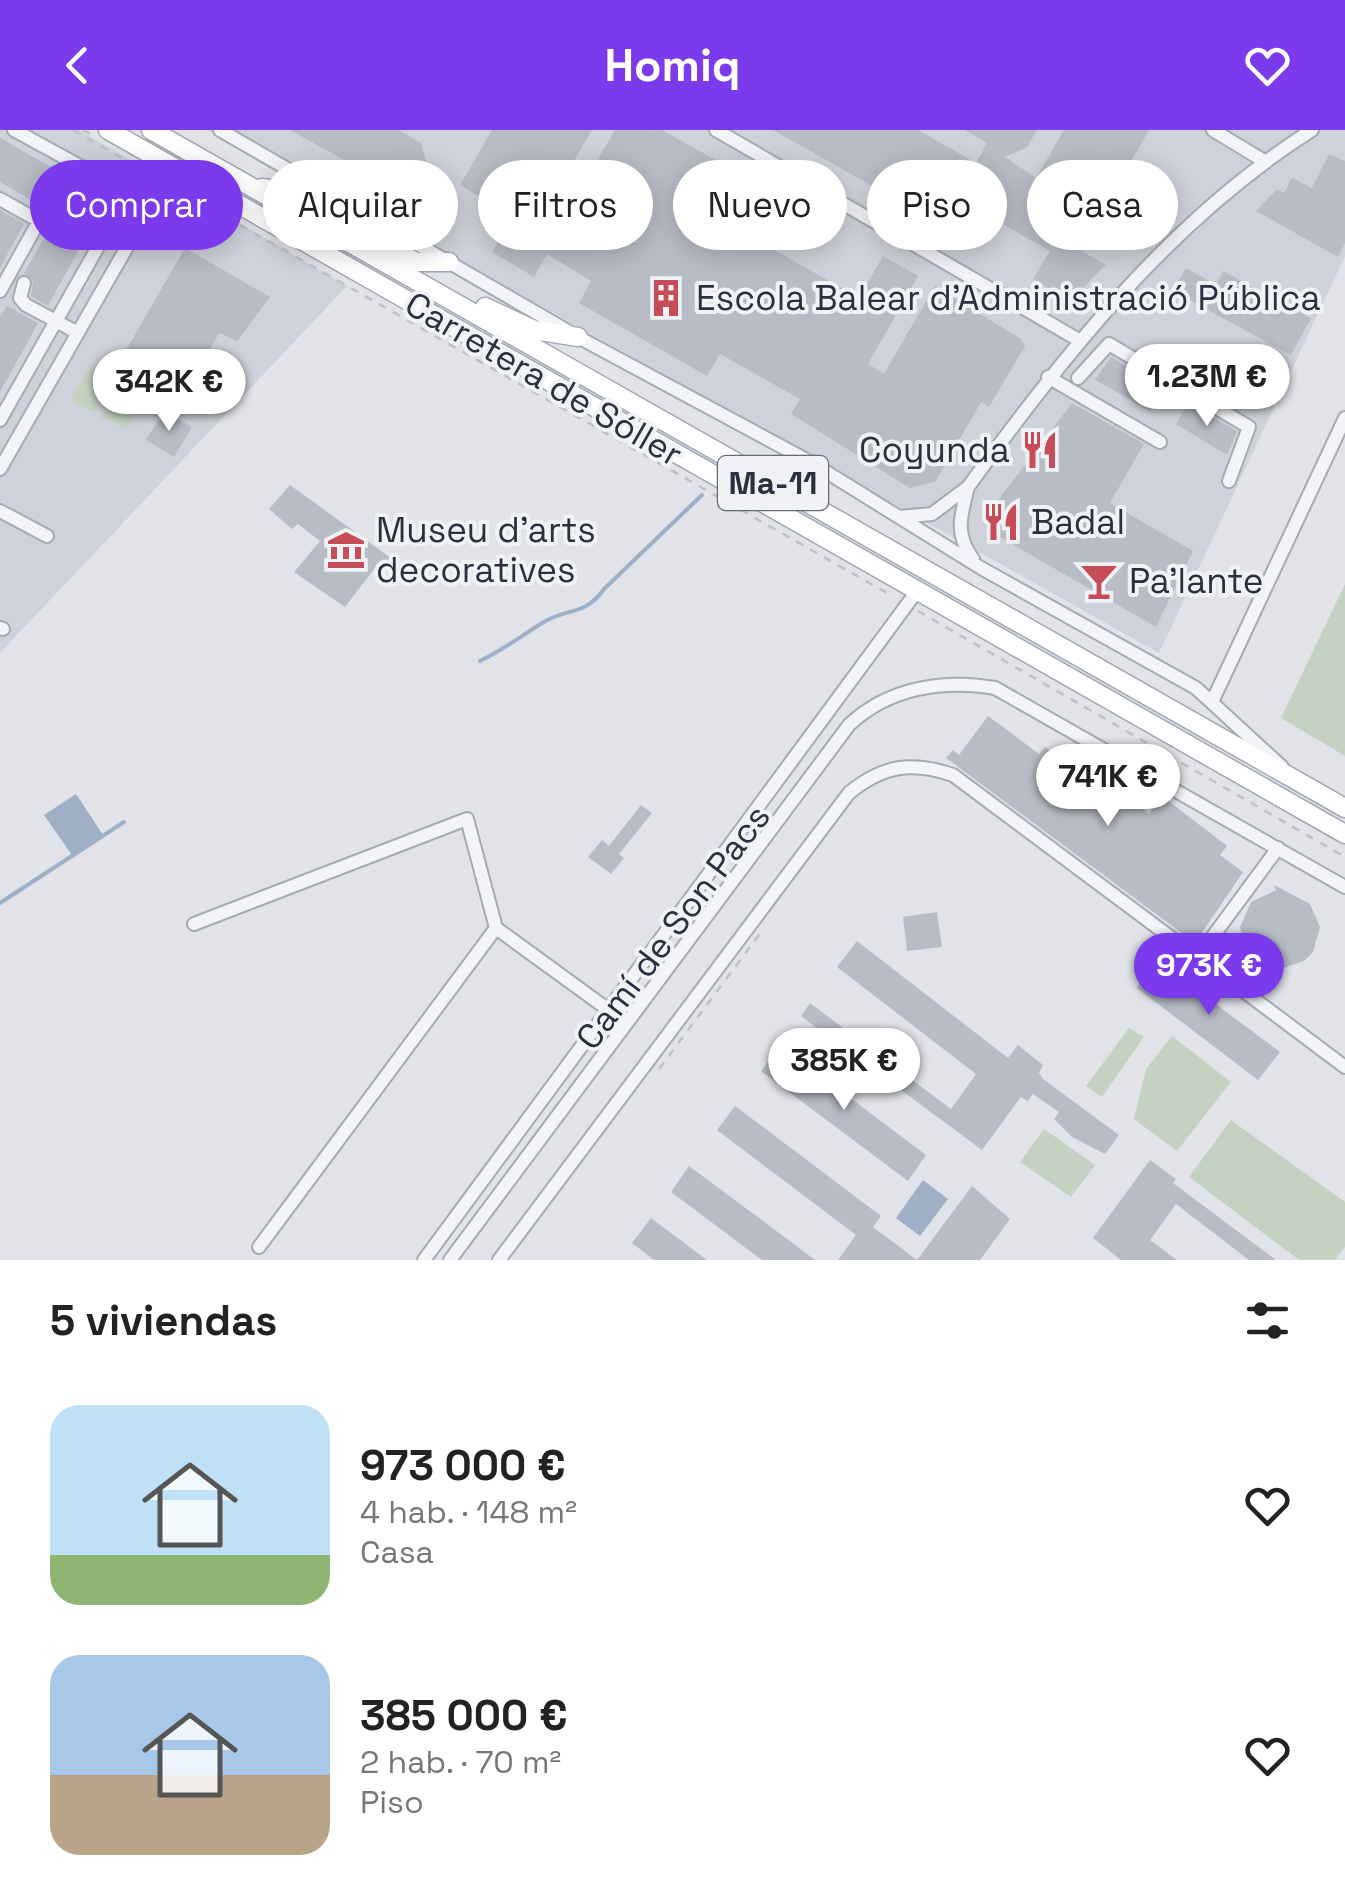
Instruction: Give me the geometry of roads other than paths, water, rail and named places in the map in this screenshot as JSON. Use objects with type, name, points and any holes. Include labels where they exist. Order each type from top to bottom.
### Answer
[{"type":"main road","name":"Carretera de Sóller","points":[[108,130],[912,598],[1345,834]]},
{"type":"main road","name":"Carretera de Sóller","points":[[151,130],[1345,808]]},
{"type":"main road","points":[[169,130],[203,159]]},
{"type":"main road","points":[[252,187],[284,191],[416,262],[449,262]]},
{"type":"main road","points":[[415,280],[440,284],[534,330],[578,337]]},
{"type":"street","points":[[14,130],[70,160]]},
{"type":"street","points":[[220,130],[578,337],[812,463],[981,568],[1196,688],[1294,780]]},
{"type":"street","points":[[716,130],[1077,339]]},
{"type":"street","points":[[1213,130],[1264,161]]},
{"type":"street","points":[[898,517],[932,514],[968,486],[1077,339],[1184,232],[1264,161],[1312,130]]},
{"type":"street","points":[[0,199],[39,221],[0,291]]},
{"type":"street","points":[[0,420],[97,250]]},
{"type":"street","points":[[0,469],[125,250]]},
{"type":"street","points":[[24,282],[20,298],[26,305],[78,332]]},
{"type":"street","points":[[1078,378],[1108,344],[1249,427],[1229,482]]},
{"type":"street","points":[[1048,378],[1160,442]]},
{"type":"street","points":[[1212,702],[1345,418]]},
{"type":"street","points":[[968,486],[959,525],[960,542],[981,568]]},
{"type":"street","points":[[0,511],[47,536]]},
{"type":"street","name":"Camí de Son Pacs","points":[[424,1260],[912,598]]},
{"type":"street","points":[[450,1260],[848,725],[888,695],[965,683],[994,688],[1345,887]]},
{"type":"street","points":[[498,1260],[849,792],[870,776],[891,767],[926,766],[953,775],[1198,957]]},
{"type":"street","points":[[194,924],[467,819],[496,928],[610,1010]]},
{"type":"street","points":[[1183,976],[1278,848]]},
{"type":"street","points":[[259,1247],[496,928]]},
{"type":"street","points":[[1217,971],[1345,1067]]},
{"type":"water","points":[[76,794],[103,835],[72,855],[44,815]]},
{"type":"water","points":[[923,1180],[948,1199],[920,1236],[896,1218]]},
{"type":"waterway","points":[[480,661],[551,618],[590,604],[702,495]]},
{"type":"waterway","points":[[0,903],[124,822]]},
{"type":"place","name":"Escola Balear d'Administració Pública","points":[[666,298]]},
{"type":"place","name":"Coyunda","points":[[1040,450]]},
{"type":"place","name":"Badal","points":[[1001,522]]},
{"type":"place","name":"Museu d'arts decoratives","points":[[346,550]]},
{"type":"place","name":"Pa'lante","points":[[1099,581]]}]
